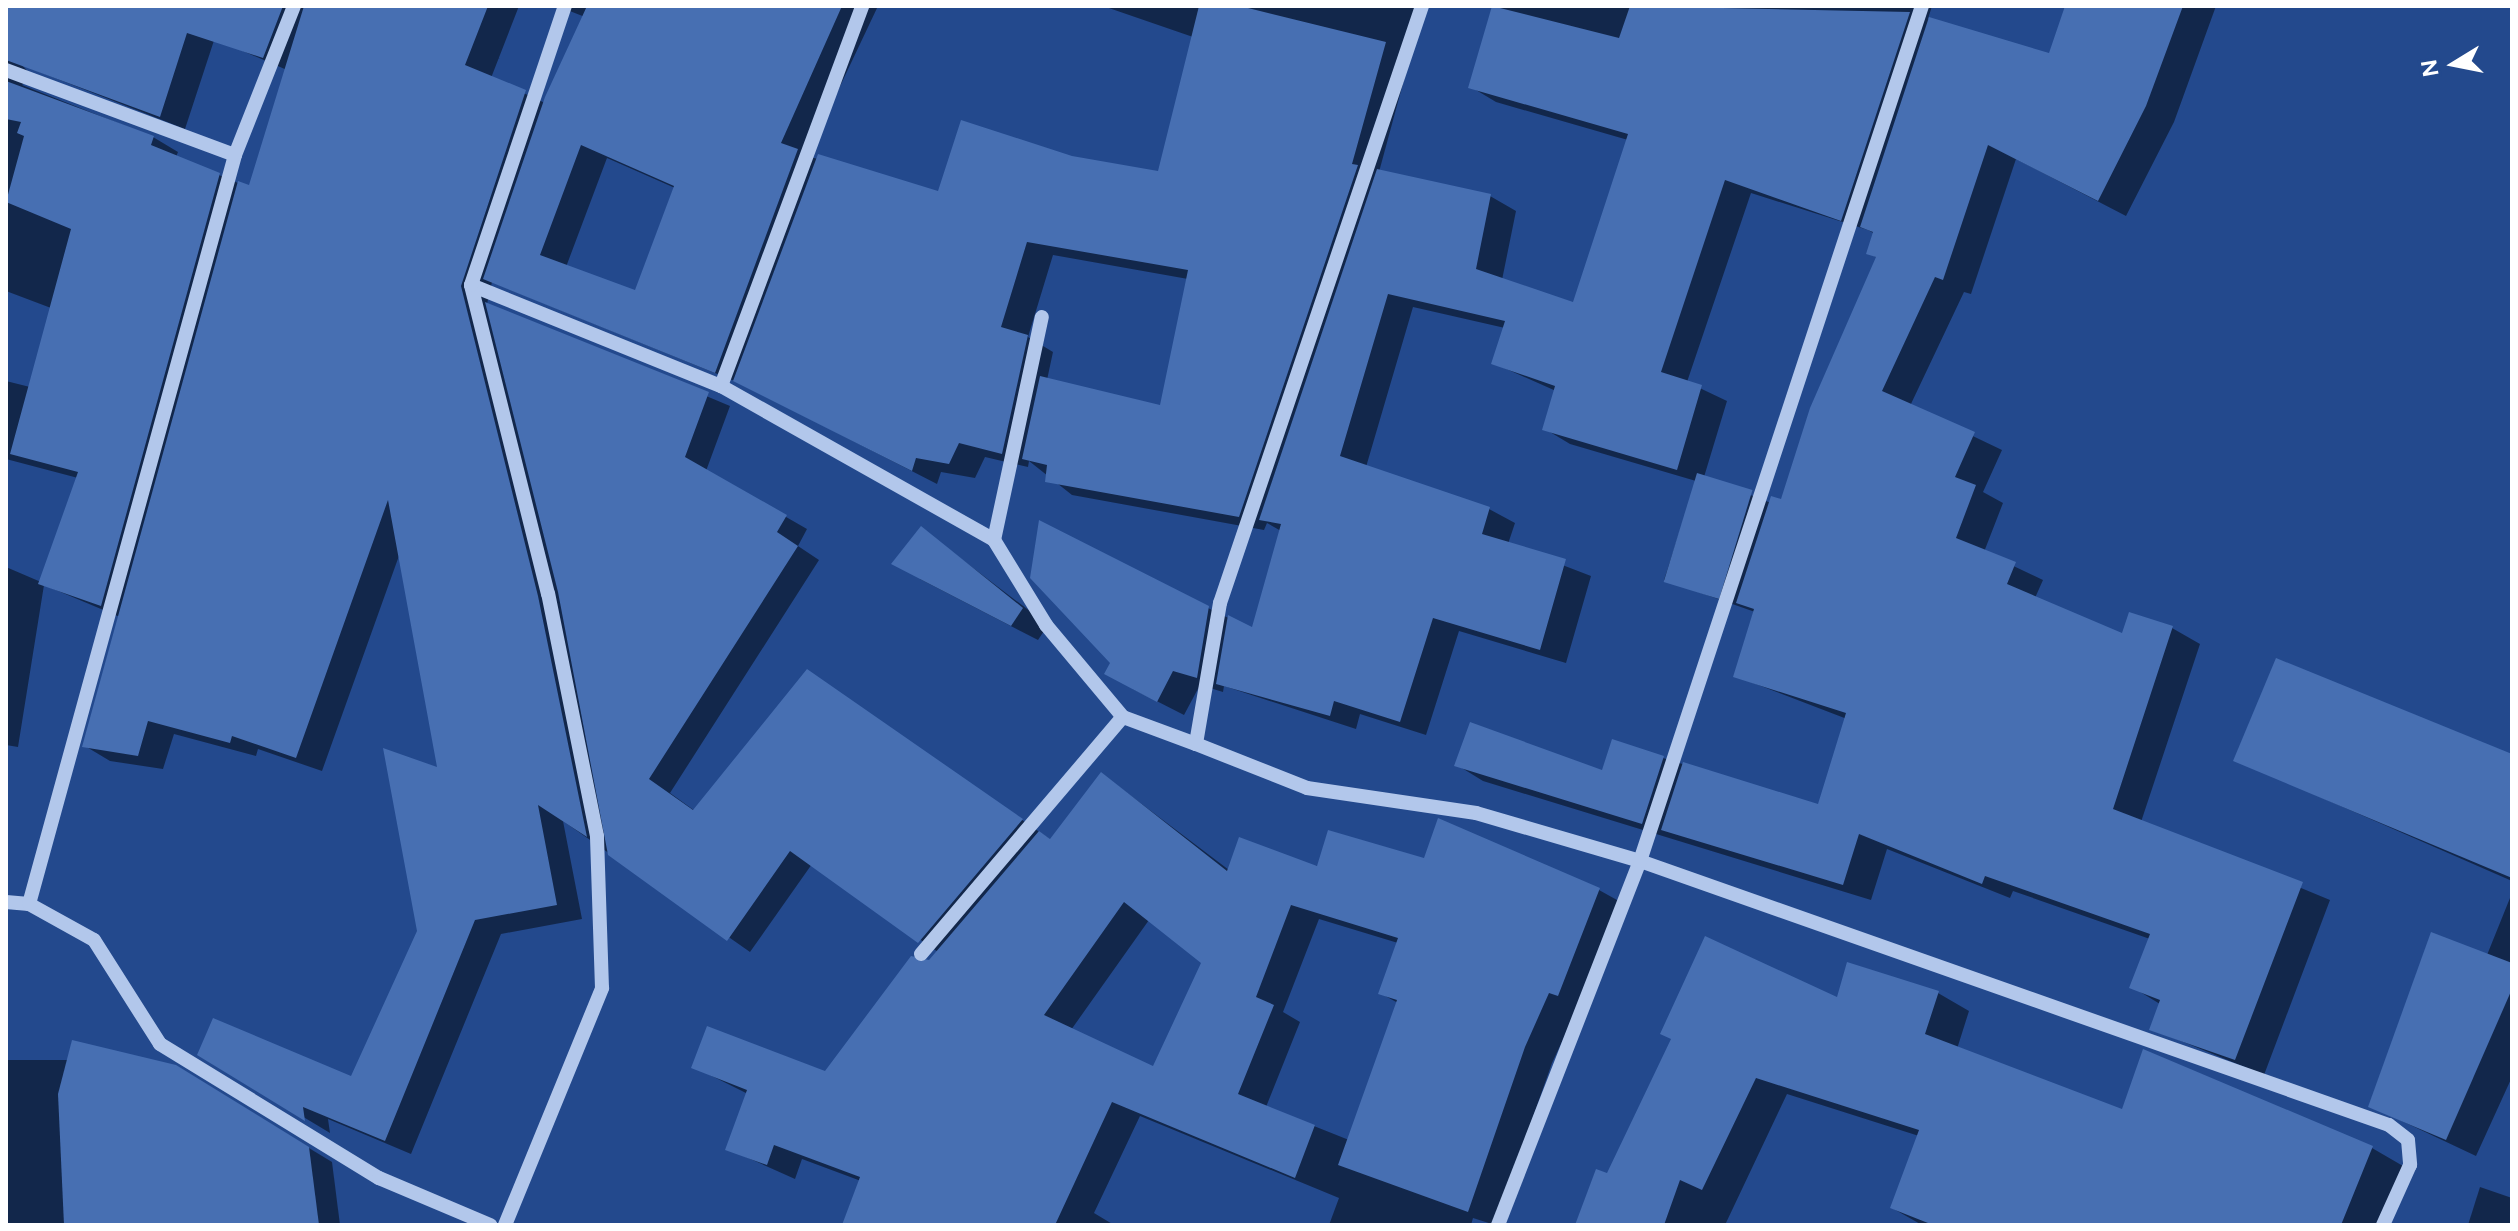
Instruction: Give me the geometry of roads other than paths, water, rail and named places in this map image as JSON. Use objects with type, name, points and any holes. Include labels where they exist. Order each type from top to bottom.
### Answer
[{"type":"street","points":[[29,904],[235,155],[294,6]]},
{"type":"street","points":[[505,1225],[602,988],[597,836],[548,594],[471,285],[565,6]]},
{"type":"street","points":[[721,386],[862,6]]},
{"type":"street","points":[[1196,744],[1220,603],[1422,6]]},
{"type":"street","points":[[1498,1225],[1640,861],[1922,6]]},
{"type":"street","points":[[6,70],[235,155]]},
{"type":"street","points":[[471,285],[721,386],[994,540],[1046,625],[1123,717],[1307,788],[1476,813],[1640,861],[2389,1125],[2408,1140],[2410,1165],[2383,1225]]},
{"type":"street","points":[[994,540],[1042,317]]},
{"type":"street","points":[[921,954],[1123,717]]},
{"type":"street","points":[[6,902],[29,904],[94,940],[160,1044],[379,1178],[490,1225]]}]
